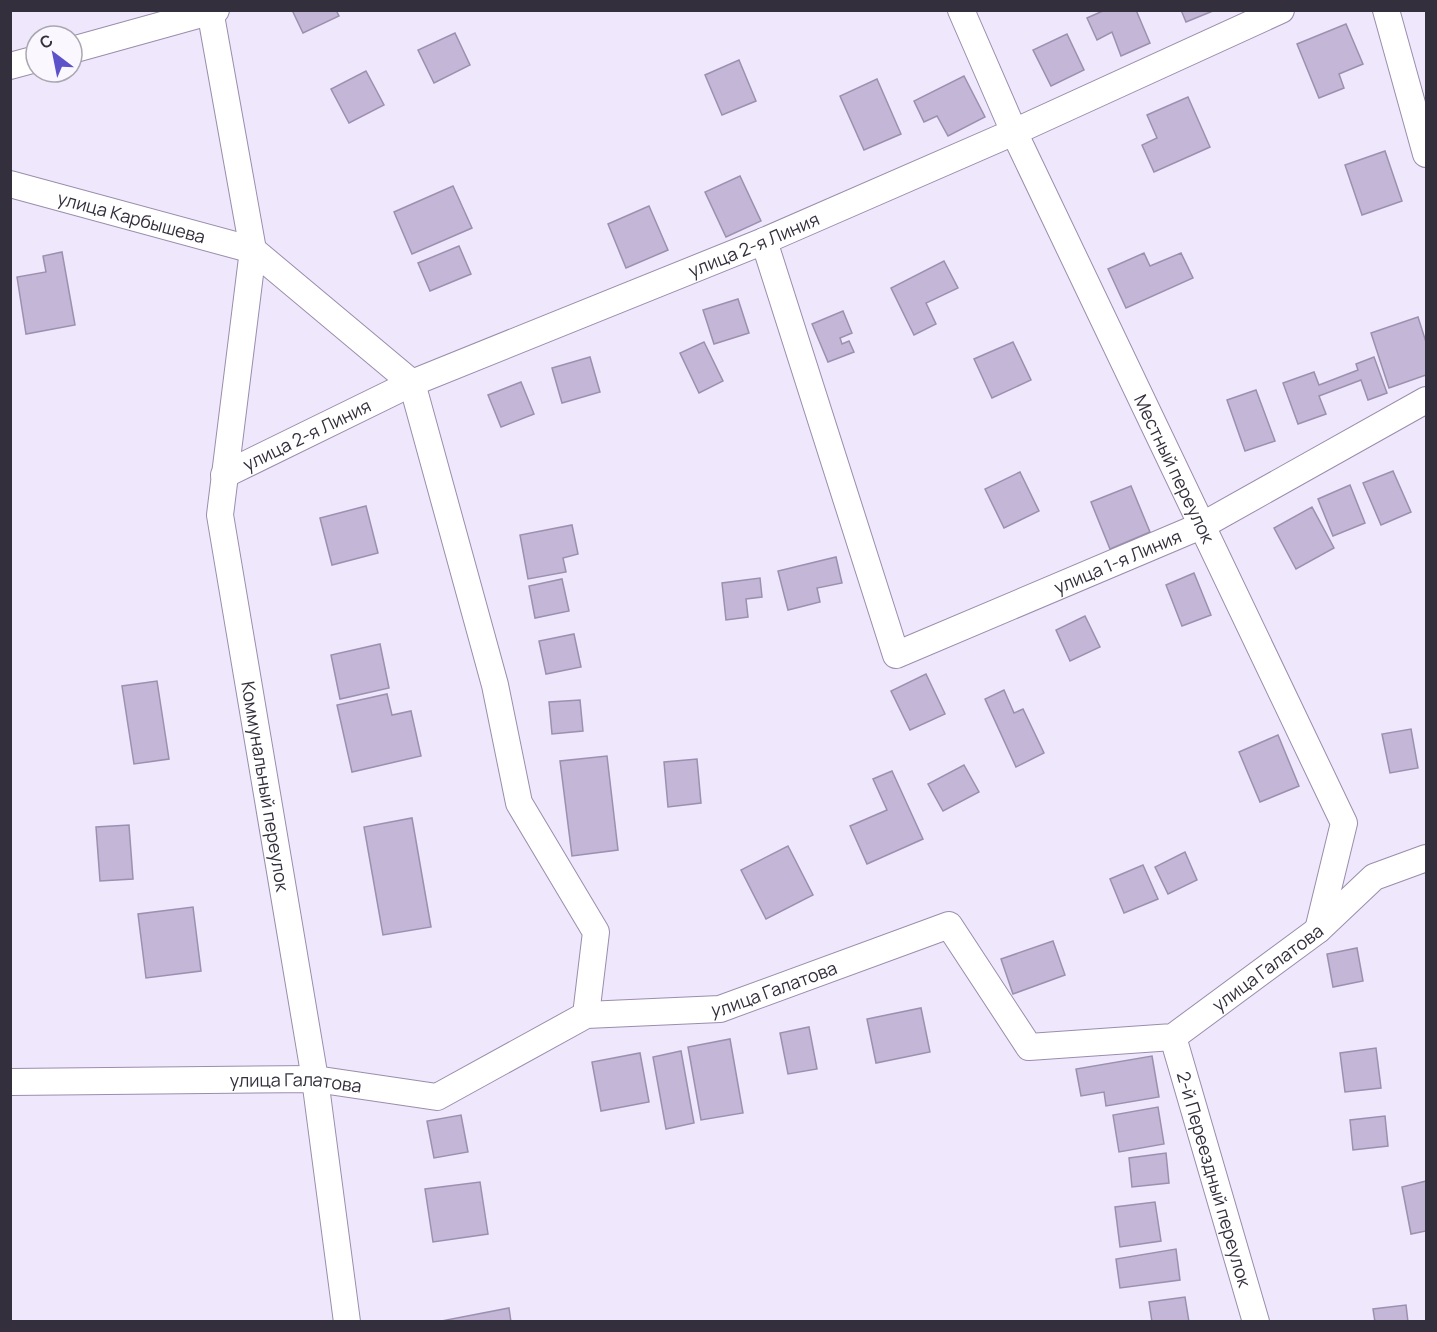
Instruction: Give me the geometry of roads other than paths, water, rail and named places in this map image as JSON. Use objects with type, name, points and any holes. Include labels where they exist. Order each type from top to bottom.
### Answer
[{"type":"street","name":"Местный переулок","points":[[961,10],[1014,132],[1344,823],[1318,930]]},
{"type":"street","name":"улица 2-я Линия","points":[[224,475],[412,383],[764,241],[1014,132],[1281,10]]},
{"type":"street","points":[[1386,10],[1426,154]]},
{"type":"street","points":[[84,47],[212,11]]},
{"type":"street","name":"Коммунальный переулок","points":[[212,11],[253,250],[220,515],[315,1079],[347,1322]]},
{"type":"street","name":"улица Карбышева","points":[[10,184],[253,250]]},
{"type":"street","name":"улица 1-я Линия","points":[[764,241],[896,655],[1203,525],[1426,400]]},
{"type":"street","points":[[253,250],[412,383],[495,685],[519,803],[596,932],[586,1015]]},
{"type":"street","name":"улица Галатова","points":[[10,1082],[315,1079],[437,1097],[586,1015],[720,1010],[949,925],[1029,1047],[1173,1037],[1318,930],[1374,877],[1426,858]]},
{"type":"street","name":"2-й Переездный переулок","points":[[1173,1037],[1256,1322]]}]
